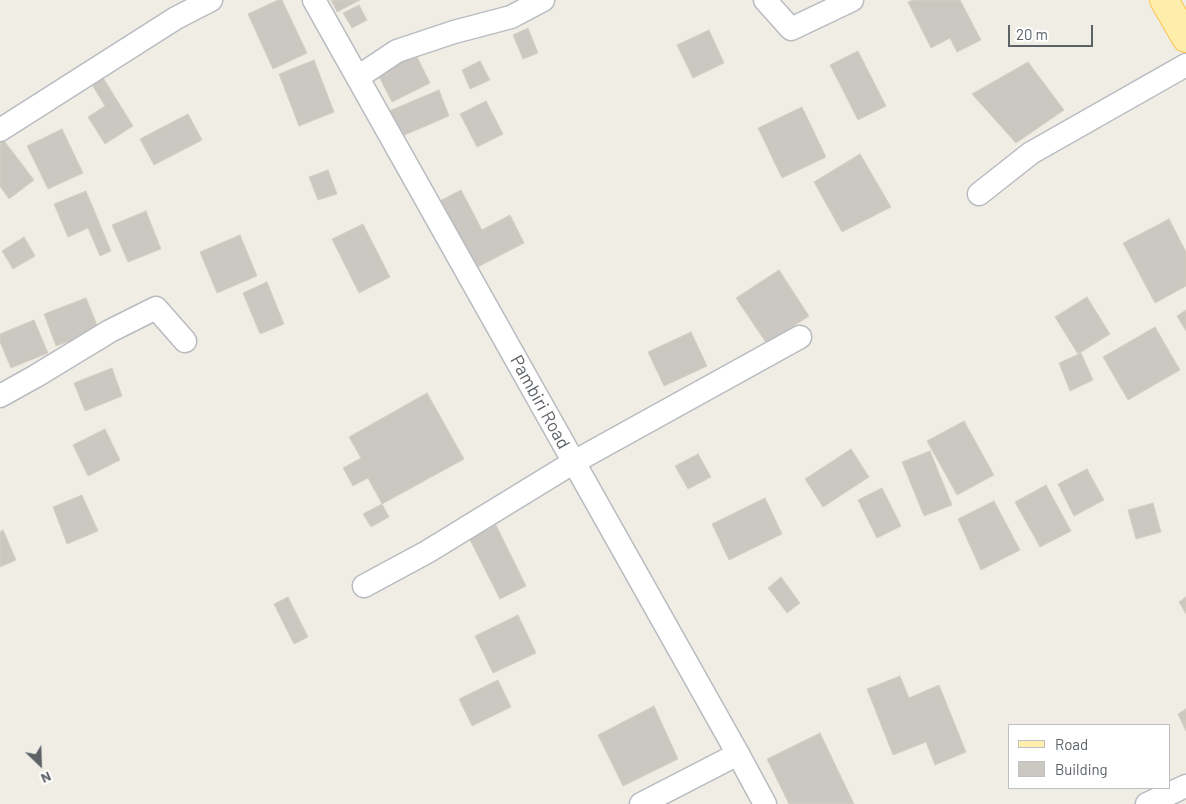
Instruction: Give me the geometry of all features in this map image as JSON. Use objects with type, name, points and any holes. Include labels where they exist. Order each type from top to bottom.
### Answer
[{"type":"main road","points":[[1164,0],[1186,38]]},
{"type":"street","points":[[0,130],[176,18],[211,0]]},
{"type":"street","name":"Pambiri Road","points":[[314,0],[765,804]]},
{"type":"street","points":[[358,77],[397,51],[454,32],[511,17],[543,0]]},
{"type":"street","points":[[765,0],[790,29],[852,0]]},
{"type":"street","points":[[979,194],[1031,153],[1186,66]]},
{"type":"street","points":[[0,396],[110,331],[156,308],[185,342]]},
{"type":"street","points":[[364,586],[427,552],[574,462],[800,337]]},
{"type":"street","points":[[642,804],[738,754]]},
{"type":"street","points":[[1147,804],[1186,786]]},
{"type":"building","points":[[278,0],[282,0],[307,53],[273,69],[248,14]]},
{"type":"building","points":[[331,0],[360,0],[337,12]]},
{"type":"building","points":[[913,0],[960,0],[981,40],[957,52],[950,38],[931,48],[908,2]]},
{"type":"building","points":[[359,5],[367,20],[352,28],[343,13]]},
{"type":"building","points":[[528,28],[538,53],[523,59],[513,35]]},
{"type":"building","points":[[709,30],[724,63],[693,78],[677,45]]},
{"type":"building","points":[[413,49],[430,83],[392,102],[375,69]]},
{"type":"building","points":[[858,51],[886,106],[858,120],[830,65]]},
{"type":"building","points":[[314,60],[334,112],[299,126],[279,74]]},
{"type":"building","points":[[480,61],[490,80],[470,89],[462,70]]},
{"type":"building","points":[[1028,62],[1064,110],[1016,143],[972,94]]},
{"type":"building","points":[[102,76],[133,126],[105,144],[88,117],[105,106],[91,83]]},
{"type":"building","points":[[439,90],[449,116],[400,137],[389,111]]},
{"type":"building","points":[[486,101],[503,134],[477,147],[460,114]]},
{"type":"building","points":[[802,107],[826,157],[782,178],[758,128]]},
{"type":"building","points":[[188,114],[202,140],[154,165],[140,139]]},
{"type":"building","points":[[62,129],[83,173],[48,189],[27,146]]},
{"type":"building","points":[[2,138],[34,180],[9,199],[0,186],[0,139]]},
{"type":"building","points":[[860,154],[891,207],[842,232],[814,182]]},
{"type":"building","points":[[328,170],[337,194],[318,200],[309,177]]},
{"type":"building","points":[[461,190],[482,230],[510,215],[524,243],[472,270],[436,203]]},
{"type":"building","points":[[86,191],[111,251],[100,256],[88,228],[68,237],[54,204]]},
{"type":"building","points":[[146,211],[161,249],[128,262],[112,225]]},
{"type":"building","points":[[1169,219],[1186,252],[1186,286],[1155,303],[1123,243]]},
{"type":"building","points":[[363,224],[390,277],[359,293],[332,239]]},
{"type":"building","points":[[240,235],[257,276],[217,293],[200,252]]},
{"type":"building","points":[[24,237],[35,256],[13,269],[2,251]]},
{"type":"building","points":[[779,270],[809,316],[767,344],[736,298]]},
{"type":"building","points":[[267,282],[284,324],[260,334],[243,293]]},
{"type":"building","points":[[1087,297],[1110,334],[1078,354],[1055,317]]},
{"type":"building","points":[[86,298],[99,330],[56,346],[44,314]]},
{"type":"building","points":[[1186,310],[1186,331],[1177,316]]},
{"type":"building","points":[[34,320],[48,353],[11,368],[0,342],[0,334]]},
{"type":"building","points":[[1155,327],[1180,370],[1128,400],[1103,357]]},
{"type":"building","points":[[691,332],[707,366],[664,386],[648,352]]},
{"type":"building","points":[[1081,353],[1093,380],[1070,391],[1059,363]]},
{"type":"building","points":[[112,368],[122,396],[85,411],[74,383]]},
{"type":"building","points":[[427,393],[464,459],[382,504],[368,478],[353,486],[343,468],[361,458],[349,437]]},
{"type":"building","points":[[964,421],[994,475],[957,495],[927,441]]},
{"type":"building","points":[[105,429],[120,460],[88,476],[73,445]]},
{"type":"building","points":[[851,449],[869,477],[823,507],[805,479]]},
{"type":"building","points":[[930,451],[952,505],[924,516],[902,462]]},
{"type":"building","points":[[698,454],[711,477],[688,489],[675,466]]},
{"type":"building","points":[[1087,469],[1104,500],[1074,516],[1058,484]]},
{"type":"building","points":[[1046,485],[1071,531],[1040,547],[1015,502]]},
{"type":"building","points":[[882,488],[901,526],[877,538],[858,500]]},
{"type":"building","points":[[82,495],[98,531],[67,544],[53,507]]},
{"type":"building","points":[[765,498],[782,534],[729,560],[712,524]]},
{"type":"building","points":[[994,501],[1020,550],[981,570],[958,519]]},
{"type":"building","points":[[1153,503],[1161,532],[1136,539],[1128,510]]},
{"type":"building","points":[[382,504],[389,517],[371,527],[363,514]]},
{"type":"building","points":[[496,525],[526,586],[500,599],[469,538]]},
{"type":"building","points":[[3,530],[16,560],[0,567],[0,532]]},
{"type":"building","points":[[781,577],[800,603],[787,613],[768,588]]},
{"type":"building","points":[[288,597],[308,637],[294,644],[274,604]]},
{"type":"building","points":[[1186,597],[1186,614],[1179,602]]},
{"type":"building","points":[[518,615],[536,653],[493,673],[475,636]]},
{"type":"building","points":[[900,676],[909,698],[939,685],[966,752],[935,765],[926,742],[893,755],[867,689]]},
{"type":"building","points":[[498,680],[511,707],[472,726],[459,699]]},
{"type":"building","points":[[654,706],[678,759],[623,786],[598,735]]},
{"type":"building","points":[[1186,709],[1186,731],[1178,714]]},
{"type":"building","points":[[820,733],[854,804],[789,804],[767,759]]}]
